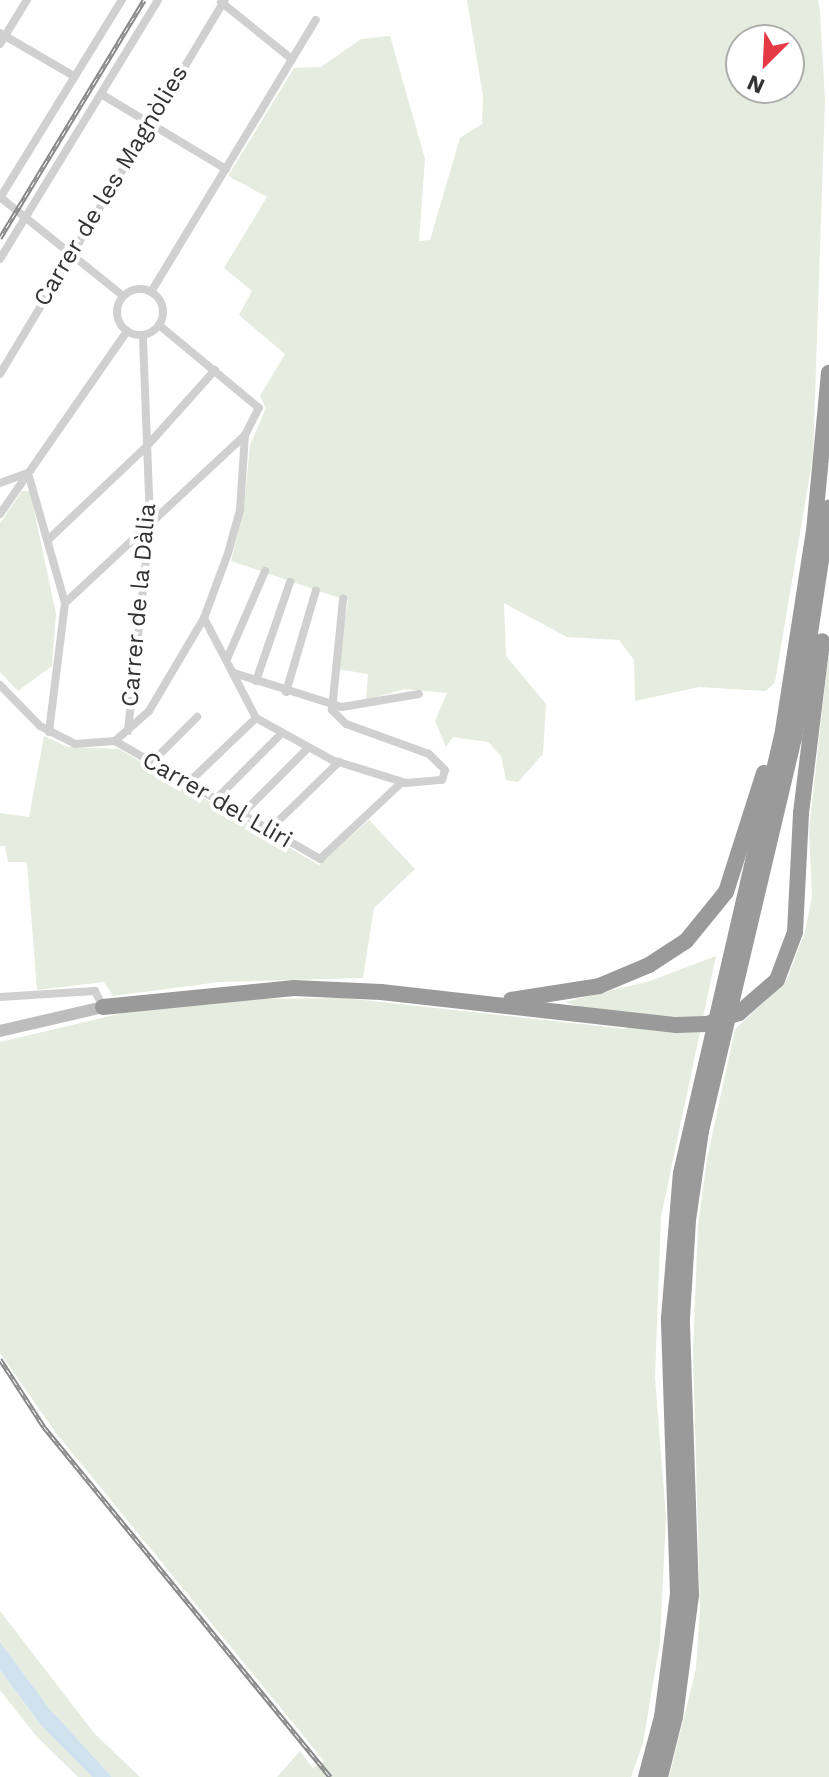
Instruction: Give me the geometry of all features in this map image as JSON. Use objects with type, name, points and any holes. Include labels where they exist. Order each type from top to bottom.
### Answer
[{"type":"highway","points":[[646,1777],[662,1717],[678,1594],[669,1318],[681,1173],[764,823],[797,644],[829,373]]},
{"type":"highway","points":[[660,1777],[675,1717],[691,1595],[682,1318],[688,1220],[701,1131],[794,739],[829,508]]},
{"type":"highway","points":[[103,1007],[294,988],[465,1001],[625,1020],[707,1024],[751,1006],[777,980],[795,932],[801,813],[829,583]]},
{"type":"highway","points":[[465,1001],[532,999],[599,986],[668,955],[701,928],[734,876],[797,644]]},
{"type":"main road","points":[[0,1031],[103,1007]]},
{"type":"street","points":[[27,0],[2,37],[74,76]]},
{"type":"street","points":[[122,0],[0,198],[123,296]]},
{"type":"street","points":[[0,259],[158,0]]},
{"type":"street","points":[[222,1],[292,59]]},
{"type":"street","name":"Carrer de les Magnòlies","points":[[0,374],[222,1]]},
{"type":"street","points":[[151,292],[316,20]]},
{"type":"street","points":[[101,94],[226,169]]},
{"type":"street","points":[[139,289],[151,292],[162,305],[159,325],[143,335],[127,331],[117,316],[123,296],[139,289]]},
{"type":"street","points":[[0,685],[49,732],[75,744],[115,741],[159,697],[204,618],[240,510],[245,435],[258,404],[159,325]]},
{"type":"street","points":[[0,514],[127,331]]},
{"type":"street","name":"Carrer de la Dàlia","points":[[128,731],[150,521],[143,335]]},
{"type":"street","points":[[49,539],[147,446],[215,370]]},
{"type":"street","points":[[65,603],[245,435]]},
{"type":"street","points":[[0,483],[28,473]]},
{"type":"street","points":[[28,473],[65,603],[49,732]]},
{"type":"street","points":[[227,659],[265,571]]},
{"type":"street","points":[[256,681],[290,582]]},
{"type":"street","points":[[286,692],[316,590]]},
{"type":"street","points":[[204,618],[234,673],[238,693],[256,718],[339,762],[402,782],[442,780],[445,770],[415,746],[342,722],[331,704],[343,599]]},
{"type":"street","points":[[234,673],[331,704],[366,706],[419,694]]},
{"type":"street","points":[[152,762],[197,717]]},
{"type":"street","points":[[188,783],[256,718]]},
{"type":"street","points":[[216,799],[282,733]]},
{"type":"street","name":"Carrer del Lliri","points":[[115,741],[320,859],[402,782]]},
{"type":"street","points":[[242,814],[308,748]]},
{"type":"street","points":[[269,830],[339,762]]},
{"type":"street","points":[[0,997],[95,991],[103,1007]]},
{"type":"shaded area","points":[[467,0],[818,0],[825,100],[813,456],[775,682],[766,691],[699,687],[635,701],[634,660],[619,640],[567,637],[504,603],[506,656],[546,704],[543,754],[518,782],[506,780],[501,756],[488,742],[453,737],[446,747],[435,721],[447,693],[405,689],[366,700],[368,674],[337,669],[348,601],[231,561],[244,508],[250,445],[266,408],[260,396],[285,354],[239,315],[252,291],[224,268],[267,197],[228,176],[294,68],[321,67],[361,39],[390,36],[425,159],[419,241],[430,240],[460,138],[482,124],[483,96]]},
{"type":"shaded area","points":[[22,491],[30,491],[56,614],[52,666],[18,691],[0,672],[0,523]]},
{"type":"shaded area","points":[[829,649],[829,1777],[669,1777],[696,1669],[700,1607],[693,1353],[698,1225],[707,1159],[735,1029],[786,982],[805,932],[812,896],[809,830]]},
{"type":"shaded area","points":[[44,736],[68,747],[119,749],[319,865],[369,820],[415,869],[374,908],[363,978],[219,982],[113,996],[104,982],[37,990],[27,862],[8,862],[5,846],[0,846],[0,813],[29,817]]},
{"type":"shaded area","points":[[716,956],[661,1217],[655,1378],[666,1517],[660,1642],[643,1743],[631,1777],[277,1777],[300,1751],[313,1768],[324,1761],[56,1433],[0,1353],[0,1042],[140,1009],[263,999],[345,998],[626,1029],[631,1023],[565,1002],[650,981]]},
{"type":"shaded area","points":[[0,1611],[94,1733],[140,1777],[112,1777],[49,1708],[0,1642]]},
{"type":"shaded area","points":[[0,1670],[44,1729],[92,1777],[78,1777],[37,1737],[0,1690]]},
{"type":"water","points":[[0,1642],[49,1708],[112,1777],[92,1777],[44,1729],[0,1670]]},
{"type":"railway","points":[[0,238],[144,0]]},
{"type":"railway","points":[[0,1359],[44,1427],[330,1777]]}]
